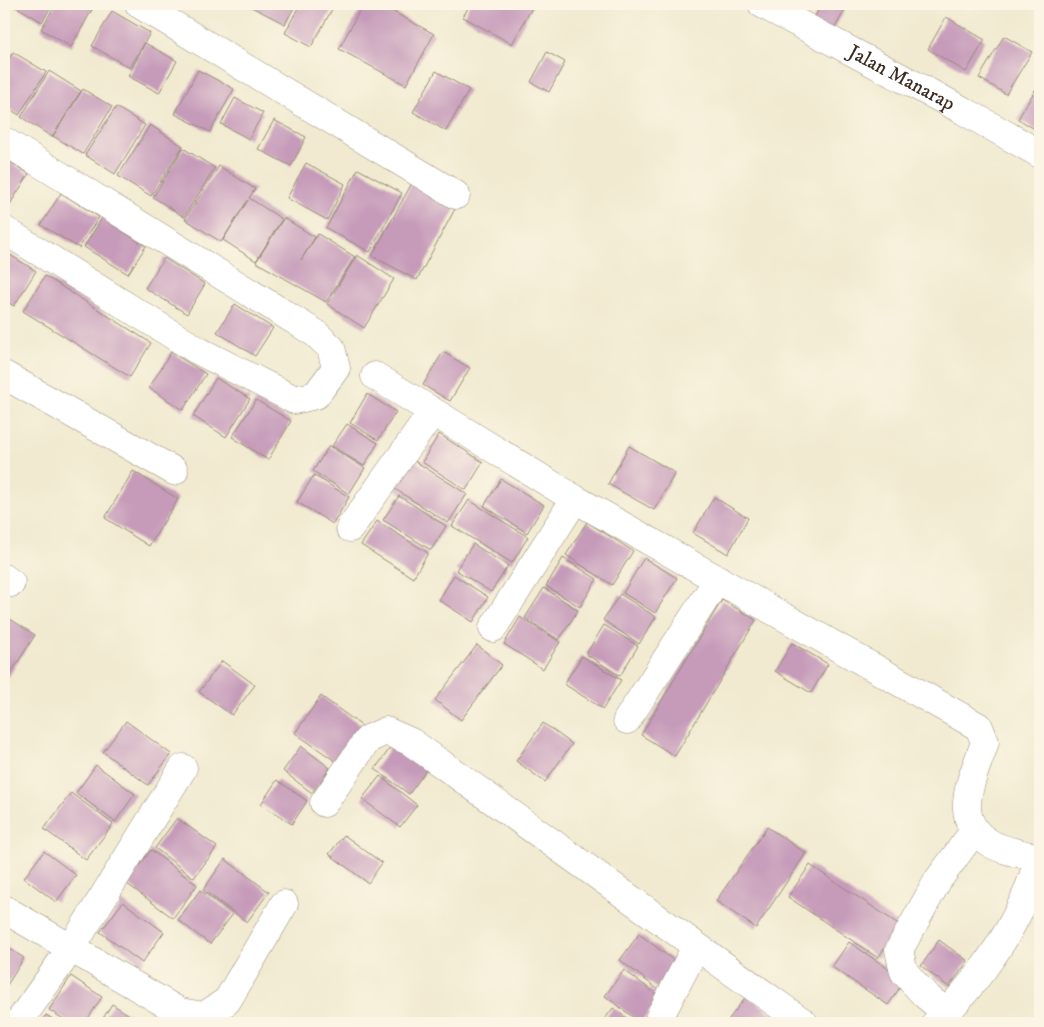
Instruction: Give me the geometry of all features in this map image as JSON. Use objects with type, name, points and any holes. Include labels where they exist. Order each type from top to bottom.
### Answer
[{"type":"street","points":[[138,4],[456,195]]},
{"type":"street","name":"Jalan Manarap","points":[[762,4],[964,111],[1040,154]]},
{"type":"street","points":[[4,141],[315,333],[331,348],[336,368],[316,395],[295,400],[197,350],[4,230]]},
{"type":"street","points":[[4,374],[174,470]]},
{"type":"street","points":[[375,376],[432,413],[575,499],[979,727],[985,742],[966,801],[966,812],[974,831],[989,843],[1040,857],[1024,902],[1006,934],[986,965],[941,1018],[925,995],[904,972],[899,950],[938,880],[974,831]]},
{"type":"street","points":[[350,528],[432,413]]},
{"type":"street","points":[[493,628],[575,499]]},
{"type":"street","points":[[627,720],[718,579]]},
{"type":"street","points":[[324,803],[368,739],[386,731],[411,742],[804,1023]]},
{"type":"street","points":[[18,1023],[72,947],[183,768]]},
{"type":"street","points":[[4,909],[72,947],[180,1012],[204,1016],[227,1001],[284,904]]},
{"type":"street","points":[[662,1023],[660,1016],[696,947]]},
{"type":"building","points":[[12,4],[53,4],[42,22]]},
{"type":"building","points":[[56,4],[90,4],[94,6],[71,47],[41,29]]},
{"type":"building","points":[[246,4],[296,4],[285,24]]},
{"type":"building","points":[[300,4],[335,4],[311,47],[285,33]]},
{"type":"building","points":[[363,4],[379,4],[434,34],[406,85],[339,49]]},
{"type":"building","points":[[470,4],[534,4],[512,44],[463,17]]},
{"type":"building","points":[[822,4],[838,4],[846,8],[832,33],[811,23]]},
{"type":"building","points":[[112,11],[150,33],[130,68],[92,46]]},
{"type":"building","points":[[946,17],[985,40],[966,72],[928,49]]},
{"type":"building","points":[[1004,36],[1032,52],[1006,94],[979,78]]},
{"type":"building","points":[[145,43],[177,61],[159,93],[128,76]]},
{"type":"building","points":[[13,52],[46,72],[19,115],[4,105],[4,67]]},
{"type":"building","points":[[547,52],[565,62],[549,92],[531,82]]},
{"type":"building","points":[[198,70],[234,89],[210,132],[175,114]]},
{"type":"building","points":[[49,71],[81,91],[52,137],[21,117]]},
{"type":"building","points":[[436,71],[469,90],[446,131],[413,112]]},
{"type":"building","points":[[1037,87],[1040,89],[1040,132],[1018,119]]},
{"type":"building","points":[[83,89],[112,107],[83,154],[53,136]]},
{"type":"building","points":[[235,98],[263,113],[249,139],[221,124]]},
{"type":"building","points":[[116,107],[145,125],[115,174],[85,155]]},
{"type":"building","points":[[274,120],[306,137],[291,166],[258,149]]},
{"type":"building","points":[[150,125],[183,146],[151,196],[118,176]]},
{"type":"building","points":[[183,148],[215,168],[184,217],[153,197]]},
{"type":"building","points":[[4,158],[29,174],[7,209],[4,207]]},
{"type":"building","points":[[306,163],[345,184],[327,220],[287,198]]},
{"type":"building","points":[[219,166],[255,189],[249,198],[282,219],[256,261],[223,240],[248,200],[221,242],[185,219]]},
{"type":"building","points":[[358,169],[402,193],[370,252],[326,228]]},
{"type":"building","points":[[412,183],[456,207],[417,280],[372,256]]},
{"type":"building","points":[[61,193],[99,217],[79,248],[41,225]]},
{"type":"building","points":[[102,218],[146,246],[128,274],[84,247]]},
{"type":"building","points":[[284,218],[315,237],[301,260],[318,234],[355,257],[326,302],[256,262]]},
{"type":"building","points":[[4,251],[36,271],[14,306],[4,300]]},
{"type":"building","points":[[357,255],[394,279],[364,328],[327,304]]},
{"type":"building","points":[[164,258],[205,284],[187,314],[145,288]]},
{"type":"building","points":[[45,276],[151,343],[130,377],[23,311]]},
{"type":"building","points":[[235,304],[273,328],[255,356],[217,332]]},
{"type":"building","points":[[171,352],[206,374],[183,410],[149,388]]},
{"type":"building","points":[[443,352],[470,368],[450,401],[423,385]]},
{"type":"building","points":[[216,378],[250,399],[226,437],[193,416]]},
{"type":"building","points":[[367,394],[396,412],[378,440],[350,423]]},
{"type":"building","points":[[256,400],[291,421],[268,460],[232,437]]},
{"type":"building","points":[[347,424],[378,443],[364,466],[332,446]]},
{"type":"building","points":[[439,434],[483,462],[466,490],[422,462]]},
{"type":"building","points":[[329,446],[365,468],[349,494],[313,471]]},
{"type":"building","points":[[629,446],[675,473],[654,510],[608,484]]},
{"type":"building","points":[[413,460],[467,494],[448,523],[395,489]]},
{"type":"building","points":[[133,471],[178,499],[149,546],[105,518]]},
{"type":"building","points":[[314,475],[349,497],[333,524],[297,502]]},
{"type":"building","points":[[501,479],[544,505],[527,533],[484,506]]},
{"type":"building","points":[[399,496],[446,526],[431,550],[383,520]]},
{"type":"building","points":[[714,497],[748,518],[728,554],[693,533]]},
{"type":"building","points":[[469,500],[528,537],[512,563],[452,526]]},
{"type":"building","points":[[377,521],[428,553],[413,578],[361,545]]},
{"type":"building","points":[[587,522],[633,551],[612,585],[566,555]]},
{"type":"building","points":[[473,544],[508,566],[491,592],[456,570]]},
{"type":"building","points":[[563,558],[597,579],[580,607],[546,586]]},
{"type":"building","points":[[644,558],[677,578],[655,613],[623,593]]},
{"type":"building","points":[[454,575],[488,597],[473,622],[439,600]]},
{"type":"building","points":[[544,588],[578,610],[559,640],[525,618]]},
{"type":"building","points":[[620,594],[656,617],[639,644],[603,620]]},
{"type":"building","points":[[722,600],[756,620],[675,756],[641,735]]},
{"type":"building","points":[[4,615],[35,635],[4,684]]},
{"type":"building","points":[[520,617],[560,642],[543,669],[504,644]]},
{"type":"building","points":[[604,625],[638,646],[620,676],[586,654]]},
{"type":"building","points":[[792,643],[828,664],[811,693],[775,671]]},
{"type":"building","points":[[477,645],[502,665],[461,720],[435,700]]},
{"type":"building","points":[[582,656],[621,680],[603,709],[564,684]]},
{"type":"building","points":[[222,661],[255,685],[232,715],[199,692]]},
{"type":"building","points":[[321,696],[366,729],[341,765],[295,733]]},
{"type":"building","points":[[126,721],[171,754],[148,785],[103,752]]},
{"type":"building","points":[[543,723],[572,744],[545,782],[516,761]]},
{"type":"building","points":[[396,740],[430,765],[409,794],[375,769]]},
{"type":"building","points":[[301,746],[330,768],[312,793],[283,771]]},
{"type":"building","points":[[96,765],[135,794],[115,822],[76,793]]},
{"type":"building","points":[[380,776],[417,805],[400,827],[362,799]]},
{"type":"building","points":[[277,780],[307,801],[292,824],[261,804]]},
{"type":"building","points":[[71,793],[113,824],[86,860],[44,829]]},
{"type":"building","points":[[177,818],[217,847],[194,878],[155,848]]},
{"type":"building","points":[[767,827],[806,853],[756,928],[716,901]]},
{"type":"building","points":[[344,835],[382,863],[368,883],[329,854]]},
{"type":"building","points":[[151,850],[197,885],[173,918],[126,883]]},
{"type":"building","points":[[44,851],[76,875],[56,902],[24,878]]},
{"type":"building","points":[[225,859],[269,892],[247,922],[203,890]]},
{"type":"building","points":[[810,865],[900,925],[878,958],[788,897]]},
{"type":"building","points":[[200,890],[233,914],[210,944],[178,920]]},
{"type":"building","points":[[123,902],[164,932],[142,963],[100,932]]},
{"type":"building","points":[[639,934],[680,965],[660,991],[620,960]]},
{"type":"building","points":[[939,940],[968,961],[949,987],[921,966]]},
{"type":"building","points":[[849,942],[905,980],[888,1005],[832,967]]},
{"type":"building","points":[[4,945],[24,958],[4,990]]},
{"type":"building","points":[[624,970],[660,997],[641,1023],[605,996]]},
{"type":"building","points":[[71,976],[102,997],[85,1023],[70,1023],[49,1010]]},
{"type":"building","points":[[747,995],[774,1015],[768,1023],[726,1023]]},
{"type":"building","points":[[112,1004],[142,1023],[100,1023]]},
{"type":"building","points":[[613,1008],[633,1023],[602,1023]]},
{"type":"building","points":[[46,1015],[59,1023],[40,1023]]}]
